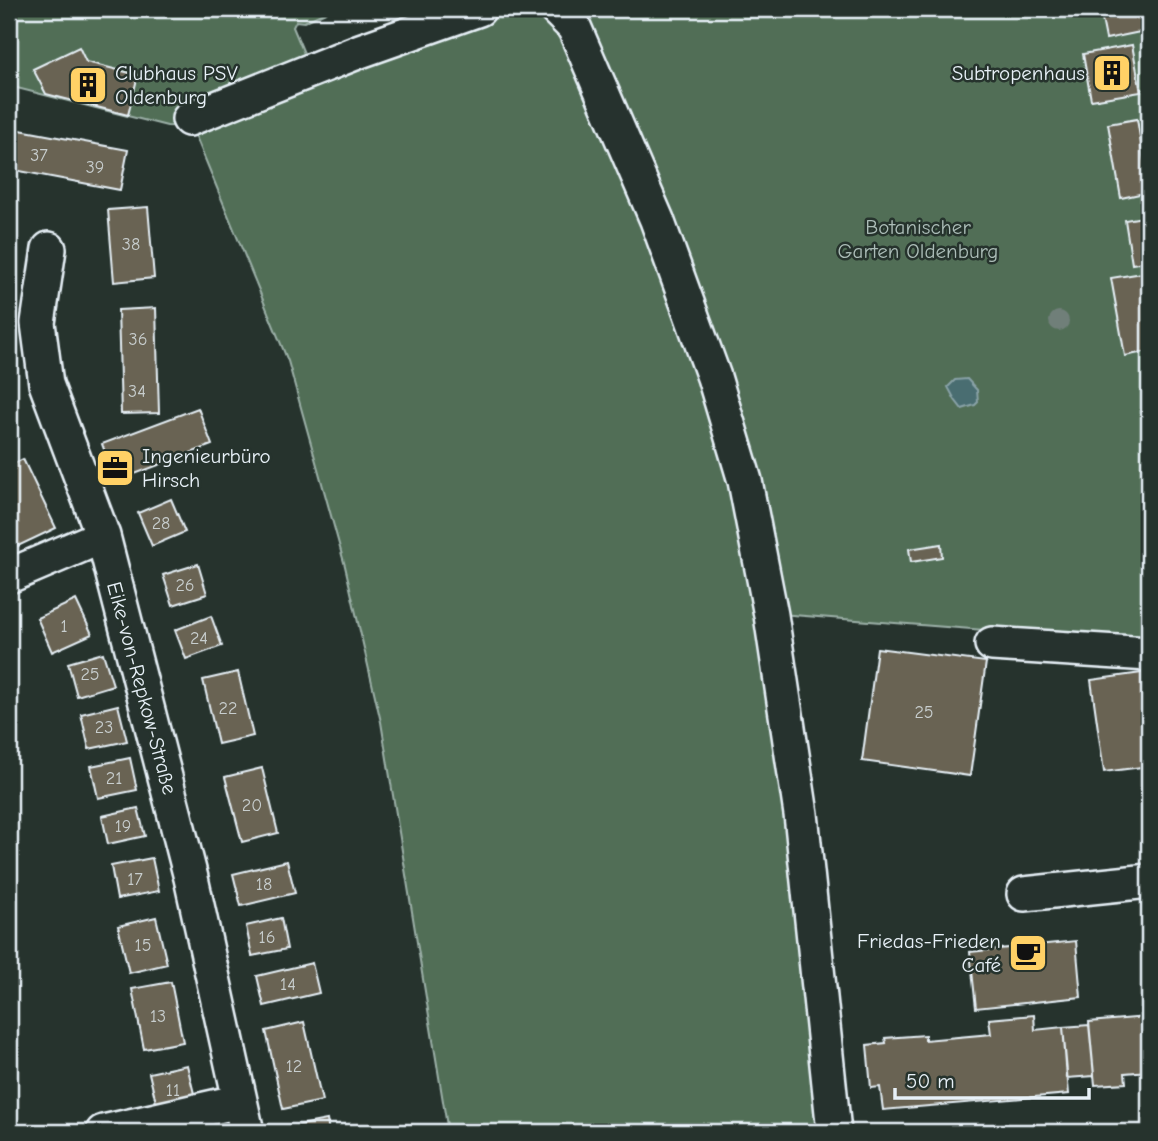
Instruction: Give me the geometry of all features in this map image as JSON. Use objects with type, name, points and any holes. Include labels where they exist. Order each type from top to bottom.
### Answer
[{"type":"street","points":[[189,119],[360,51],[479,9]]},
{"type":"street","points":[[556,9],[573,27],[657,220],[714,377],[745,481],[771,615],[801,814],[834,1132]]},
{"type":"street","name":"Eike-von-Repkow-Straße","points":[[49,248],[38,323],[46,384],[103,536],[191,878],[244,1117]]},
{"type":"street","points":[[9,576],[103,536]]},
{"type":"street","points":[[992,644],[1149,654]]},
{"type":"street","points":[[1024,894],[1149,881]]},
{"type":"street","points":[[103,1132],[244,1117]]},
{"type":"green space","points":[[9,9],[332,9],[304,22],[296,21],[293,27],[313,75],[501,9],[544,9],[565,28],[708,380],[761,603],[822,1132],[448,1132],[381,722],[345,566],[288,361],[192,127],[167,126],[9,86]]},
{"type":"green space","name":"Botanischer Garten Oldenburg","points":[[573,9],[1149,9],[1149,643],[780,614]]},
{"type":"water","points":[[967,379],[977,390],[978,402],[962,409],[948,387],[955,380]]},
{"type":"building","points":[[1100,9],[1149,9],[1149,12],[1141,14],[1145,31],[1106,39]]},
{"type":"building","name":"Subtropenhaus","points":[[1132,45],[1141,92],[1091,100],[1083,54]]},
{"type":"building","name":"Clubhaus PSV Oldenburg","points":[[79,47],[86,62],[138,75],[128,115],[46,94],[33,69]]},
{"type":"building","points":[[1137,119],[1149,192],[1121,198],[1108,124]]},
{"type":"building","points":[[9,128],[128,150],[120,190],[9,169]]},
{"type":"building","points":[[148,207],[154,278],[114,282],[108,210]]},
{"type":"building","points":[[1149,216],[1149,261],[1132,264],[1125,220]]},
{"type":"building","points":[[1149,272],[1149,351],[1125,356],[1111,278]]},
{"type":"building","points":[[156,308],[159,413],[121,414],[118,310]]},
{"type":"building","points":[[198,408],[212,445],[116,481],[102,444]]},
{"type":"building","points":[[23,459],[56,528],[18,546],[9,526],[9,466]]},
{"type":"building","points":[[171,499],[185,532],[152,546],[138,513]]},
{"type":"building","points":[[941,544],[942,557],[911,562],[909,549]]},
{"type":"building","points":[[198,564],[207,594],[173,605],[163,575]]},
{"type":"building","points":[[76,600],[92,634],[52,652],[37,618]]},
{"type":"building","points":[[211,616],[222,646],[186,659],[175,630]]},
{"type":"building","points":[[877,648],[986,662],[970,776],[862,761]]},
{"type":"building","points":[[103,653],[113,685],[77,696],[68,663]]},
{"type":"building","points":[[238,672],[253,736],[218,744],[203,680]]},
{"type":"building","points":[[1149,672],[1149,766],[1104,772],[1091,680]]},
{"type":"building","points":[[118,705],[127,741],[89,749],[81,714]]},
{"type":"building","points":[[130,758],[137,790],[98,798],[91,766]]},
{"type":"building","points":[[262,768],[278,833],[242,842],[225,777]]},
{"type":"building","points":[[138,808],[145,836],[108,844],[102,816]]},
{"type":"building","points":[[152,858],[159,891],[117,899],[111,866]]},
{"type":"building","points":[[287,861],[295,893],[241,906],[233,874]]},
{"type":"building","points":[[156,917],[167,964],[129,973],[118,926]]},
{"type":"building","points":[[281,918],[287,949],[252,956],[246,926]]},
{"type":"building","points":[[1076,941],[1081,997],[976,1008],[970,952]]},
{"type":"building","points":[[312,963],[319,993],[264,1006],[257,976]]},
{"type":"building","points":[[171,982],[183,1042],[144,1049],[132,989]]},
{"type":"building","points":[[1034,1015],[1035,1030],[1063,1027],[1069,1094],[883,1110],[880,1087],[871,1088],[867,1045],[886,1043],[885,1038],[925,1035],[925,1040],[991,1034],[989,1019]]},
{"type":"building","points":[[1146,1017],[1146,1023],[1149,1023],[1149,1071],[1125,1073],[1126,1083],[1095,1085],[1089,1022]]},
{"type":"building","points":[[304,1022],[322,1101],[283,1109],[266,1031]]},
{"type":"building","points":[[1089,1025],[1094,1076],[1067,1078],[1063,1027]]},
{"type":"building","points":[[187,1065],[197,1106],[159,1115],[149,1073]]},
{"type":"building","points":[[327,1120],[329,1132],[291,1132],[290,1127]]},
{"type":"place","name":"Subtropenhaus","points":[[1112,73]]},
{"type":"place","name":"Clubhaus PSV Oldenburg","points":[[88,85]]},
{"type":"place","name":"Ingenieurbüro Hirsch","points":[[115,468]]},
{"type":"place","name":"Friedas-Frieden Café","points":[[1028,953]]}]
